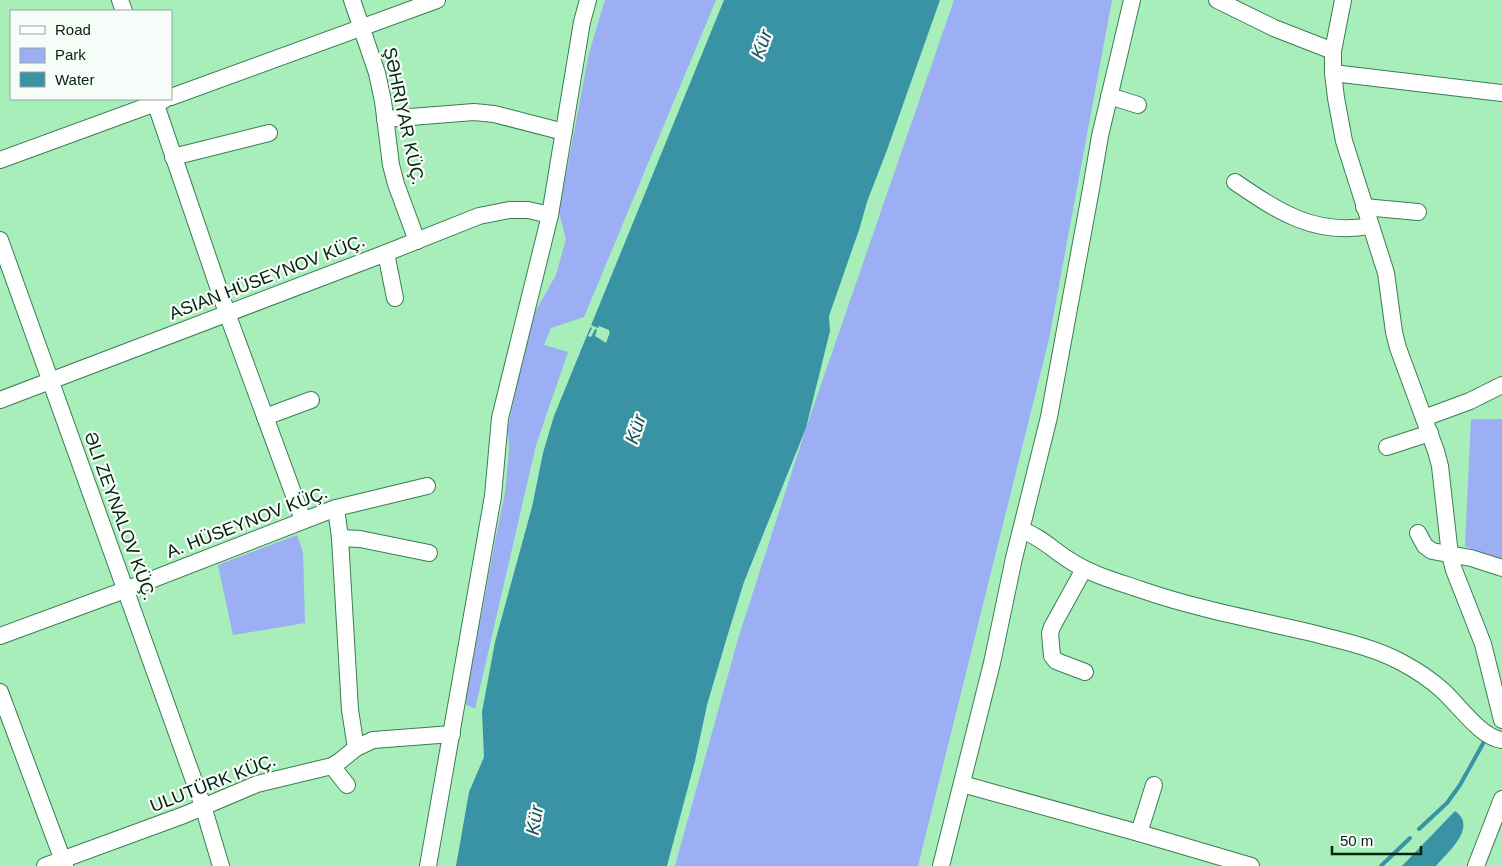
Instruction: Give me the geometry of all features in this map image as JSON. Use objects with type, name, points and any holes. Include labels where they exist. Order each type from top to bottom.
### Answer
[{"type":"street","name":"ŞƏHRIYAR KÜÇ.","points":[[352,0],[376,73],[391,165],[396,184],[417,241]]},
{"type":"street","points":[[172,97],[437,0]]},
{"type":"street","points":[[428,866],[493,496],[500,418],[550,215],[582,22],[588,0]]},
{"type":"street","points":[[941,866],[992,663],[1021,530],[1049,417],[1100,136],[1132,0]]},
{"type":"street","points":[[1217,0],[1274,28],[1333,51]]},
{"type":"street","points":[[1343,0],[1333,51],[1333,73],[1344,141],[1386,273],[1396,340],[1440,466],[1450,555],[1456,577],[1483,644],[1502,720]]},
{"type":"street","points":[[1333,73],[1502,93]]},
{"type":"street","points":[[1109,96],[1138,105]]},
{"type":"street","points":[[0,160],[158,100],[173,157],[227,313],[303,520]]},
{"type":"street","points":[[385,119],[474,112],[494,114],[564,132]]},
{"type":"street","points":[[173,157],[269,134]]},
{"type":"street","points":[[1235,182],[1287,215],[1310,224],[1340,229],[1370,226]]},
{"type":"street","points":[[1364,208],[1418,212]]},
{"type":"street","name":"ASIAN HÜSEYNOV KÜÇ.","points":[[0,400],[479,216],[493,212],[528,210],[550,215]]},
{"type":"street","name":"ƏLI ZEYNALOV KÜÇ.","points":[[0,240],[203,806],[220,866]]},
{"type":"street","points":[[386,253],[395,298]]},
{"type":"street","points":[[1387,447],[1502,385]]},
{"type":"street","points":[[265,417],[311,400]]},
{"type":"street","name":"A. HÜSEYNOV KÜÇ.","points":[[0,636],[125,590],[336,508],[427,486]]},
{"type":"street","points":[[336,508],[340,538],[350,710],[356,748]]},
{"type":"street","points":[[1021,530],[1038,538],[1084,569],[1170,599],[1335,639],[1369,649],[1399,661],[1423,675],[1442,690],[1488,736],[1502,740]]},
{"type":"street","points":[[1418,533],[1424,546],[1432,551],[1471,558],[1502,568]]},
{"type":"street","points":[[340,538],[360,539],[429,553]]},
{"type":"street","points":[[1084,569],[1050,633],[1052,656],[1056,660],[1085,672]]},
{"type":"street","points":[[0,692],[64,863]]},
{"type":"street","name":"ULUTÜRK KÜÇ.","points":[[45,866],[64,863],[257,784],[332,766],[366,742],[382,738],[452,734]]},
{"type":"street","points":[[332,766],[347,785]]},
{"type":"street","points":[[962,784],[1251,866]]},
{"type":"street","points":[[1139,833],[1154,785]]},
{"type":"street","points":[[1476,866],[1499,815],[1502,799]]},
{"type":"green space","points":[[605,0],[716,0],[584,317],[551,328],[544,345],[568,352],[536,445],[475,709],[465,704],[505,493],[509,451],[508,427],[526,343],[535,312],[556,275],[566,239],[559,212],[589,53]]},
{"type":"green space","points":[[954,0],[1112,0],[1049,339],[918,866],[675,866],[738,639],[806,428]]},
{"type":"green space","points":[[1471,419],[1502,419],[1502,562],[1465,546]]},
{"type":"green space","points":[[297,535],[303,552],[305,623],[233,635],[218,565]]},
{"type":"water","name":"Kür","points":[[724,0],[940,0],[867,202],[829,316],[830,331],[806,428],[744,582],[707,705],[695,761],[667,866],[456,866],[469,792],[484,757],[482,712],[495,642],[532,507],[543,453],[554,416]]},
{"type":"water","points":[[1455,811],[1461,817],[1463,824],[1462,832],[1453,847],[1436,866],[1402,866]]},
{"type":"pier","points":[[591,325],[609,330],[606,343],[595,336],[597,330],[595,329],[591,337],[588,336],[592,328],[590,327]]},
{"type":"waterway","points":[[1419,829],[1447,803],[1460,785],[1485,740]]},
{"type":"waterway","points":[[1381,866],[1410,838]]}]
